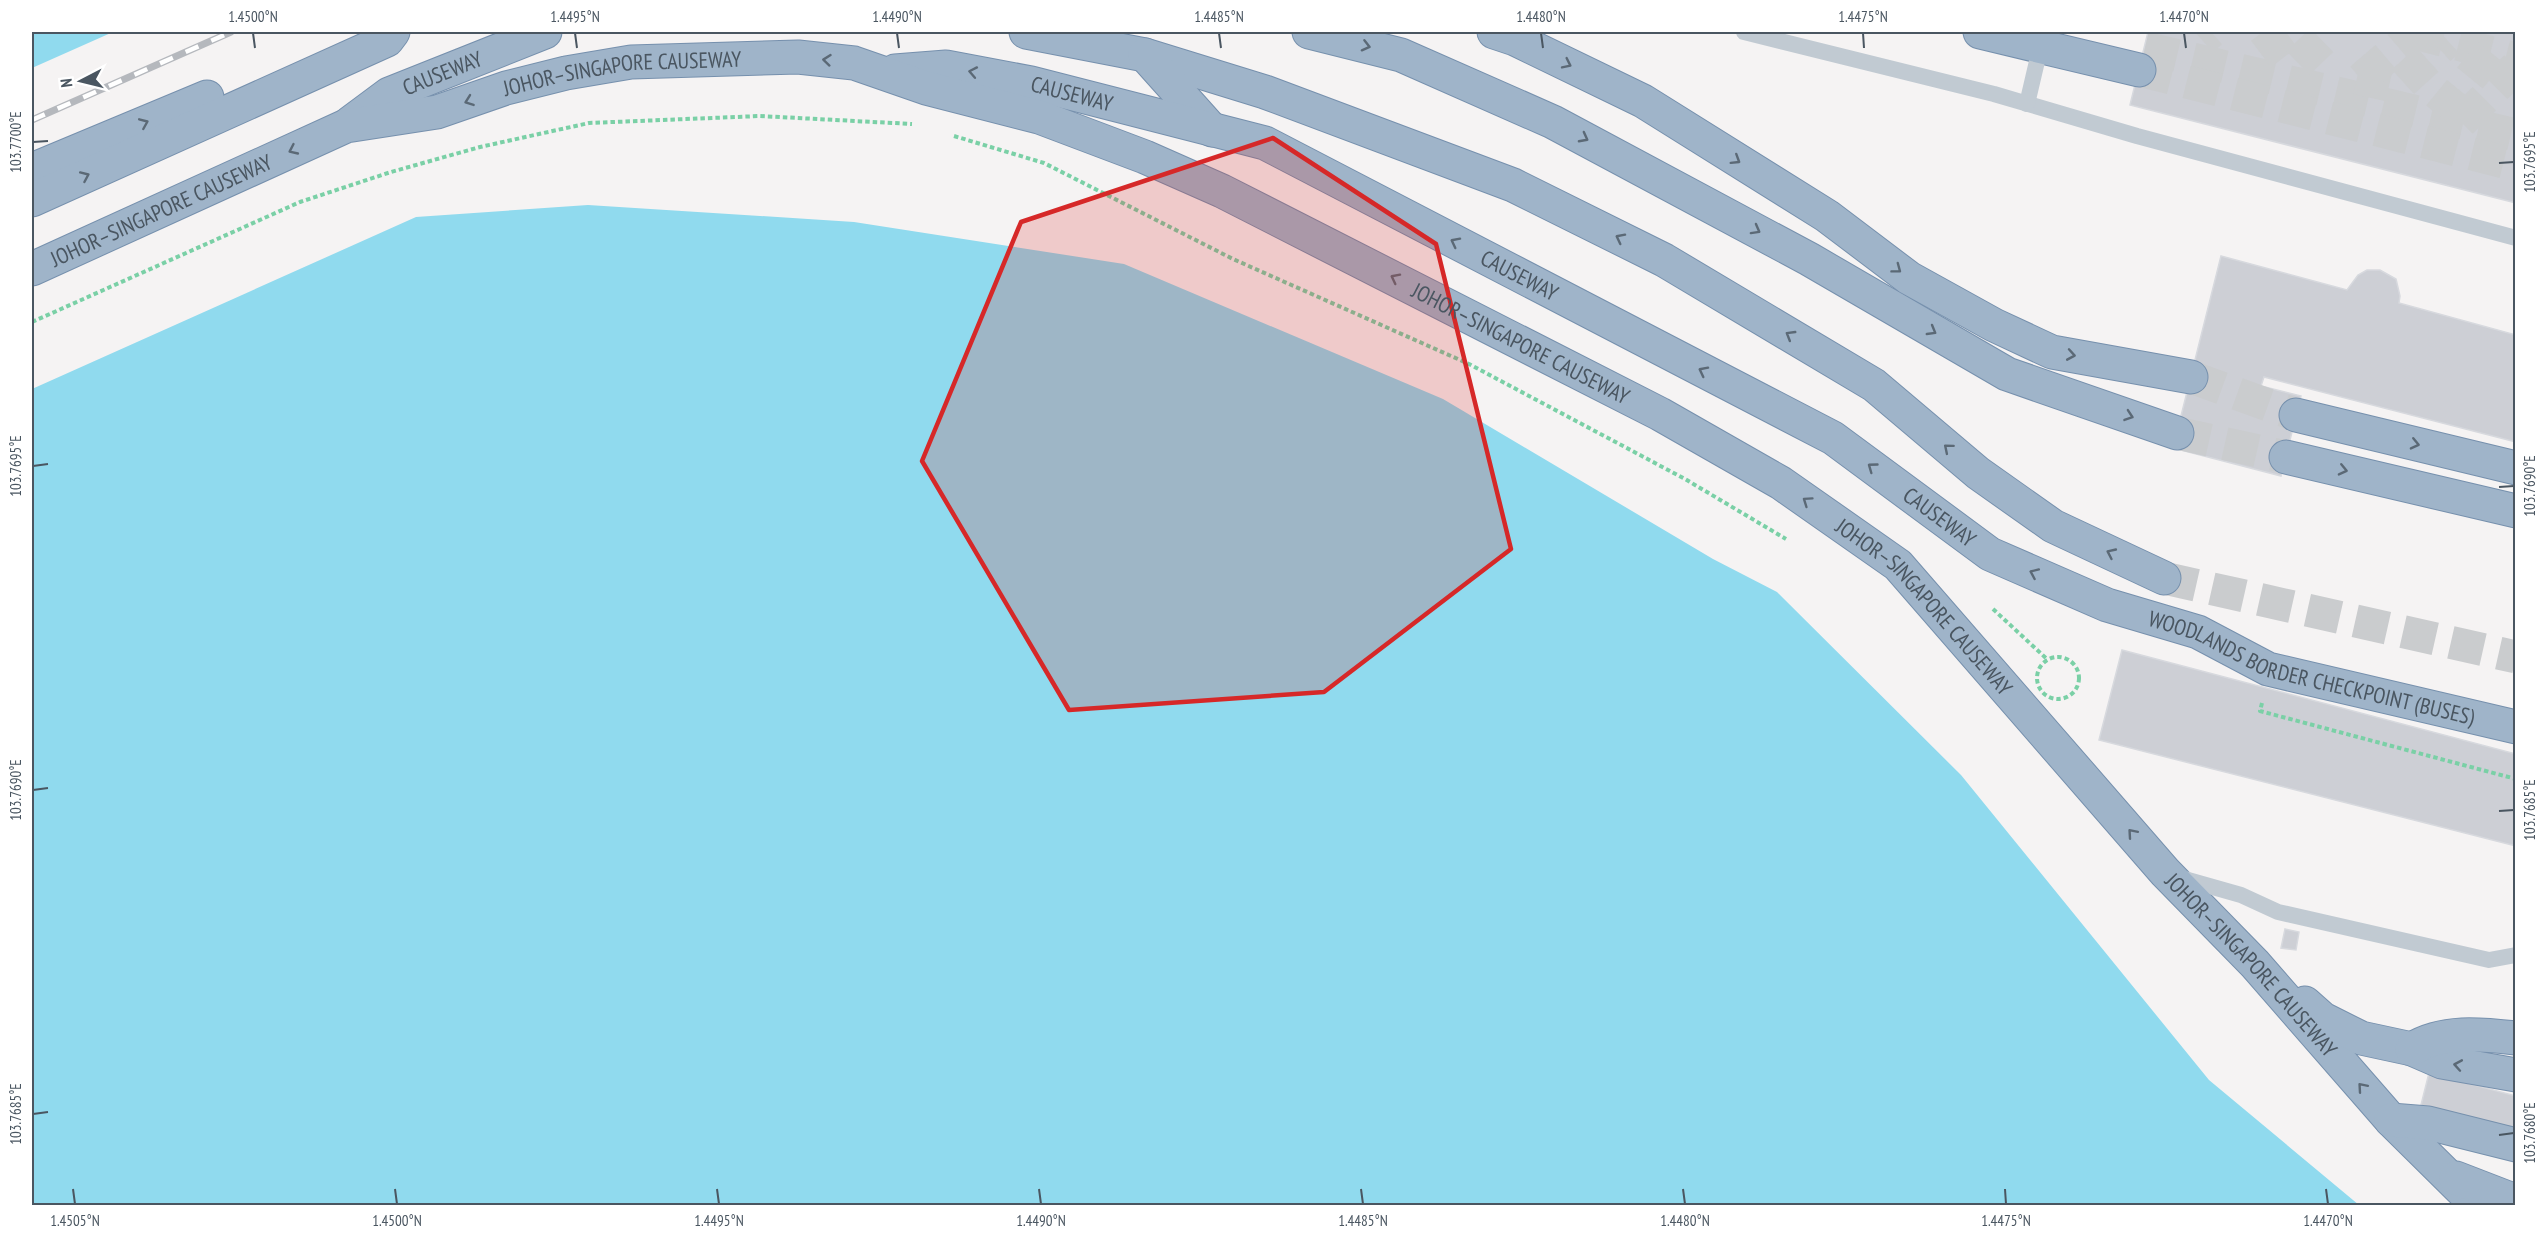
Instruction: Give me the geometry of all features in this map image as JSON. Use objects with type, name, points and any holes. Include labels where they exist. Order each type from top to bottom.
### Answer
[{"type":"highway","points":[[32,170],[362,32]]},
{"type":"highway","points":[[32,200],[387,40],[393,32]]},
{"type":"highway","name":"CAUSEWAY","points":[[346,126],[389,94],[545,32]]},
{"type":"highway","points":[[1026,32],[1145,55],[1265,92],[1513,185],[1664,260],[1874,385],[1978,473],[2053,526],[2164,578]]},
{"type":"highway","points":[[1310,32],[1401,55],[1553,122],[1809,259],[2007,374],[2177,433]]},
{"type":"highway","points":[[1494,32],[1515,39],[1643,101],[1827,216],[1910,278],[1994,325],[2052,352],[2191,377]]},
{"type":"highway","points":[[1980,32],[2049,37],[2142,59]]},
{"type":"highway","points":[[1145,55],[1212,130]]},
{"type":"highway","name":"JOHOR–SINGAPORE CAUSEWAY","points":[[32,269],[346,126],[437,112],[506,87],[566,73],[631,62],[798,57],[854,63],[926,88],[1039,117],[1144,157],[1227,193],[1660,414],[1781,483],[1898,564],[2165,872],[2255,964],[2391,1120],[2478,1206]]},
{"type":"highway","name":"CAUSEWAY","points":[[884,72],[946,67],[1031,83],[1265,143],[1833,438],[1990,554],[2107,605]]},
{"type":"highway","name":"JOHOR–SINGAPORE CAUSEWAY","points":[[1162,117],[1227,193]]},
{"type":"highway","points":[[2296,415],[2516,468]]},
{"type":"highway","points":[[2286,457],[2516,512]]},
{"type":"highway","name":"WOODLANDS BORDER CHECKPOINT (BUSES)","points":[[2107,605],[2198,632],[2268,669],[2516,727]]},
{"type":"highway","points":[[2255,964],[2323,1019],[2361,1038],[2412,1049],[2442,1062],[2516,1075]]},
{"type":"highway","points":[[2412,1049],[2425,1041],[2470,1033],[2516,1038]]},
{"type":"highway","points":[[2391,1120],[2428,1123],[2516,1145]]},
{"type":"highway","points":[[2446,1174],[2513,1200]]},
{"type":"lane","points":[[1744,32],[2027,104],[2516,238]]},
{"type":"lane","points":[[2027,104],[2049,37]]},
{"type":"lane","points":[[2165,872],[2241,896],[2278,912],[2489,960],[2516,955]]},
{"type":"path","points":[[32,322],[300,202],[391,172],[480,147],[601,123],[760,116],[916,125]]},
{"type":"path","points":[[948,134],[1044,163],[1233,259],[1469,364],[1685,478],[1786,539]]},
{"type":"path","points":[[1993,609],[2048,660]]},
{"type":"path","points":[[2062,658],[2074,665],[2078,682],[2071,695],[2064,698],[2049,698],[2039,687],[2039,670],[2048,660],[2062,658]]},
{"type":"path","points":[[2268,669],[2260,711],[2516,779]]},
{"type":"highlighted area","points":[[1273,138],[1436,244],[1511,549],[1324,692],[1069,710],[922,461],[1021,222]]},
{"type":"water","points":[[32,32],[113,32],[32,68]]},
{"type":"water","points":[[588,205],[854,222],[1124,264],[1443,399],[1713,559],[1777,592],[1961,775],[2209,1080],[2359,1205],[32,1205],[32,389],[416,217]]},
{"type":"building","points":[[2148,32],[2504,32],[2516,34],[2516,203],[2130,105]]},
{"type":"building","points":[[2221,256],[2347,290],[2358,275],[2367,270],[2380,270],[2396,279],[2400,296],[2399,303],[2516,335],[2516,442],[2264,377],[2261,386],[2301,396],[2281,476],[2173,448]]},
{"type":"building","points":[[2122,650],[2516,754],[2516,846],[2099,740]]},
{"type":"building","points":[[2285,929],[2299,932],[2296,950],[2281,948]]},
{"type":"building","points":[[2429,1073],[2516,1096],[2516,1139],[2419,1113]]},
{"type":"tunnel","points":[[2202,40],[2211,32]]},
{"type":"tunnel","points":[[2261,54],[2290,32]]},
{"type":"tunnel","points":[[2298,63],[2330,32]]},
{"type":"tunnel","points":[[2411,32],[2516,59]]},
{"type":"tunnel","points":[[2361,79],[2415,33]]},
{"type":"tunnel","points":[[2357,78],[2397,87],[2448,41]]},
{"type":"tunnel","points":[[2145,48],[2516,135]]},
{"type":"tunnel","points":[[2439,116],[2491,52]]},
{"type":"tunnel","points":[[2461,122],[2516,67]]},
{"type":"tunnel","points":[[2139,70],[2516,165]]},
{"type":"tunnel","points":[[2191,377],[2296,415]]},
{"type":"tunnel","points":[[2177,433],[2286,457]]},
{"type":"tunnel","points":[[2164,578],[2516,657]]},
{"type":"railway","points":[[32,120],[231,32]]}]
